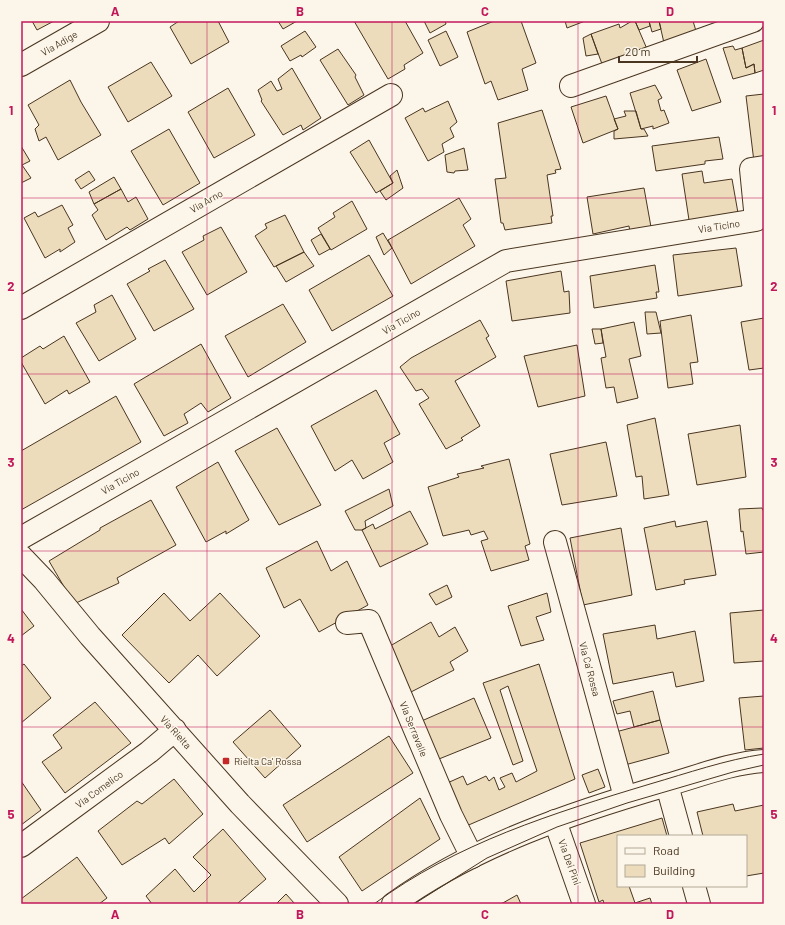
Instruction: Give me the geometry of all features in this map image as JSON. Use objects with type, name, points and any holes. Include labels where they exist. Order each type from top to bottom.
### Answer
[{"type":"street","name":"Via Adige","points":[[21,65],[98,21]]},
{"type":"street","points":[[571,86],[753,21]]},
{"type":"street","name":"Via Arno","points":[[21,308],[391,95]]},
{"type":"street","name":"Via Ticino","points":[[21,538],[506,261],[756,220],[751,169],[764,167]]},
{"type":"street","name":"Via Ca' Rossa","points":[[555,542],[625,797]]},
{"type":"street","name":"Via Rielta","points":[[21,556],[44,580],[90,636],[240,804],[336,904]]},
{"type":"street","name":"Via Serravalle","points":[[347,623],[369,621],[450,815],[472,857]]},
{"type":"street","name":"Via Comelico","points":[[21,846],[149,752],[175,730]]},
{"type":"street","points":[[393,904],[440,874],[472,857],[554,821],[625,797],[731,766],[764,760]]},
{"type":"street","points":[[667,785],[681,835]]},
{"type":"street","name":"Via Dei Pini","points":[[554,821],[584,904]]},
{"type":"street","points":[[694,887],[699,904]]},
{"type":"building","points":[[32,21],[54,21],[37,30]]},
{"type":"building","points":[[179,21],[218,21],[229,42],[191,64],[170,27]]},
{"type":"building","points":[[278,21],[297,21],[283,29]]},
{"type":"building","points":[[354,21],[405,21],[423,53],[404,65],[405,69],[388,79]]},
{"type":"building","points":[[424,21],[445,21],[446,24],[430,33]]},
{"type":"building","points":[[494,21],[521,21],[536,63],[522,69],[528,90],[498,100],[491,81],[485,84],[467,32]]},
{"type":"building","points":[[565,21],[585,21],[567,28]]},
{"type":"building","points":[[632,21],[635,21],[647,49],[602,64],[591,34],[619,24],[620,28]]},
{"type":"building","points":[[635,21],[649,21],[650,26],[639,30]]},
{"type":"building","points":[[649,21],[659,21],[661,29],[652,32]]},
{"type":"building","points":[[659,21],[693,21],[696,31],[664,43]]},
{"type":"building","points":[[305,31],[316,47],[302,57],[301,55],[290,61],[281,46]]},
{"type":"building","points":[[446,31],[458,57],[440,66],[428,40]]},
{"type":"building","points":[[591,34],[598,54],[586,56],[583,38]]},
{"type":"building","points":[[764,40],[764,70],[755,73],[754,64],[746,68],[742,48]]},
{"type":"building","points":[[733,46],[735,50],[742,48],[746,68],[754,64],[755,73],[733,79],[723,48]]},
{"type":"building","points":[[338,49],[356,75],[355,77],[364,95],[348,105],[320,60]]},
{"type":"building","points":[[706,59],[721,102],[692,111],[677,70]]},
{"type":"building","points":[[151,62],[172,96],[128,122],[108,87]]},
{"type":"building","points":[[292,68],[321,118],[303,130],[301,125],[283,135],[261,101],[262,100],[258,90],[271,81],[277,91],[282,89],[278,79]]},
{"type":"building","points":[[70,80],[81,102],[101,135],[58,160],[46,137],[39,141],[35,129],[39,125],[28,105]]},
{"type":"building","points":[[655,85],[662,98],[658,100],[661,111],[664,110],[669,123],[653,129],[653,126],[641,129],[630,93]]},
{"type":"building","points":[[228,88],[255,135],[214,158],[188,112]]},
{"type":"building","points":[[764,94],[764,161],[754,162],[746,96]]},
{"type":"building","points":[[606,96],[618,129],[583,143],[571,107]]},
{"type":"building","points":[[448,101],[457,122],[450,128],[454,137],[442,144],[444,152],[428,161],[405,118],[423,108],[425,112]]},
{"type":"building","points":[[542,110],[561,169],[555,170],[556,173],[547,175],[553,216],[551,216],[552,223],[505,230],[503,223],[501,223],[495,179],[506,178],[498,123]]},
{"type":"building","points":[[624,111],[636,111],[641,129],[644,129],[648,136],[614,139],[614,131],[618,129],[614,119],[626,116]]},
{"type":"building","points":[[169,129],[200,183],[163,205],[131,151]]},
{"type":"building","points":[[719,137],[723,159],[705,161],[705,164],[656,171],[652,146]]},
{"type":"building","points":[[369,140],[393,183],[376,193],[350,152]]},
{"type":"building","points":[[21,146],[30,161],[22,165],[31,178],[21,183]]},
{"type":"building","points":[[464,148],[468,170],[455,171],[454,173],[447,172],[445,155]]},
{"type":"building","points":[[397,170],[403,188],[386,200],[380,191],[393,183],[390,176]]},
{"type":"building","points":[[89,171],[95,180],[81,189],[75,180]]},
{"type":"building","points":[[702,171],[704,183],[732,179],[738,213],[689,220],[682,174]]},
{"type":"building","points":[[114,177],[121,189],[94,204],[89,192]]},
{"type":"building","points":[[644,188],[651,227],[630,232],[629,226],[593,234],[587,197]]},
{"type":"building","points":[[121,189],[128,202],[136,197],[148,219],[130,230],[127,227],[106,240],[92,215],[98,210],[94,204]]},
{"type":"building","points":[[459,198],[471,219],[463,225],[475,246],[411,284],[388,240]]},
{"type":"building","points":[[352,201],[367,229],[331,250],[318,228],[335,217],[333,213]]},
{"type":"building","points":[[62,205],[73,225],[68,228],[75,242],[60,252],[60,249],[45,258],[24,218],[35,212],[38,217]]},
{"type":"building","points":[[285,215],[304,252],[274,267],[255,236],[267,228],[265,224]]},
{"type":"building","points":[[221,227],[247,272],[207,295],[182,252],[204,240],[203,236]]},
{"type":"building","points":[[383,233],[392,248],[384,255],[376,237]]},
{"type":"building","points":[[321,234],[330,249],[319,255],[311,240]]},
{"type":"building","points":[[736,248],[742,286],[678,296],[673,255]]},
{"type":"building","points":[[304,252],[314,266],[286,282],[276,266]]},
{"type":"building","points":[[369,255],[393,296],[332,331],[309,290]]},
{"type":"building","points":[[165,260],[194,309],[154,331],[127,284],[150,271],[148,269]]},
{"type":"building","points":[[655,265],[659,292],[656,292],[657,298],[594,308],[590,276]]},
{"type":"building","points":[[561,271],[564,292],[569,291],[570,313],[512,321],[506,281]]},
{"type":"building","points":[[112,295],[136,339],[99,361],[76,323],[96,312],[94,305]]},
{"type":"building","points":[[283,304],[306,342],[248,377],[225,336]]},
{"type":"building","points":[[645,312],[656,312],[661,333],[647,334]]},
{"type":"building","points":[[691,315],[698,362],[690,363],[693,384],[668,388],[660,321]]},
{"type":"building","points":[[764,318],[764,368],[749,370],[741,322]]},
{"type":"building","points":[[480,320],[489,336],[486,338],[496,357],[455,381],[480,426],[461,438],[463,440],[446,449],[419,404],[429,398],[422,389],[416,391],[400,367],[411,358]]},
{"type":"building","points":[[634,322],[641,356],[629,359],[638,398],[617,403],[614,387],[606,388],[601,358],[606,357],[601,329]]},
{"type":"building","points":[[592,329],[601,329],[603,343],[595,344]]},
{"type":"building","points":[[64,336],[90,382],[69,394],[67,390],[45,404],[21,362],[21,358],[40,346],[43,349]]},
{"type":"building","points":[[201,344],[231,398],[208,412],[201,403],[184,414],[188,423],[164,436],[134,384]]},
{"type":"building","points":[[577,345],[585,396],[538,407],[524,356]]},
{"type":"building","points":[[376,390],[400,434],[384,443],[393,462],[363,479],[352,460],[335,471],[311,426]]},
{"type":"building","points":[[116,396],[141,442],[21,510],[21,451]]},
{"type":"building","points":[[655,418],[669,495],[644,499],[642,476],[636,477],[627,425]]},
{"type":"building","points":[[740,425],[746,477],[697,485],[688,434]]},
{"type":"building","points":[[277,428],[321,505],[279,525],[235,451]]},
{"type":"building","points":[[606,442],[617,496],[562,505],[550,454]]},
{"type":"building","points":[[509,459],[530,544],[525,546],[529,560],[491,571],[481,541],[488,539],[484,531],[471,535],[469,530],[443,536],[428,487],[459,477],[457,474],[484,468],[481,466]]},
{"type":"building","points":[[218,462],[249,520],[226,534],[226,531],[206,542],[176,487]]},
{"type":"building","points":[[389,489],[393,506],[365,521],[366,528],[362,530],[355,530],[345,511]]},
{"type":"building","points":[[151,500],[176,545],[117,578],[119,583],[76,603],[70,597],[49,561],[100,530],[100,528]]},
{"type":"building","points":[[762,508],[764,512],[764,552],[746,554],[743,531],[741,532],[739,509]]},
{"type":"building","points":[[410,511],[428,544],[380,567],[362,530],[373,524],[375,529]]},
{"type":"building","points":[[675,521],[676,527],[707,521],[716,575],[684,580],[685,584],[656,590],[644,528]]},
{"type":"building","points":[[621,528],[632,595],[583,605],[570,538]]},
{"type":"building","points":[[317,541],[331,571],[347,561],[368,605],[319,632],[300,599],[284,608],[266,568]]},
{"type":"building","points":[[447,585],[452,597],[436,605],[429,594]]},
{"type":"building","points":[[164,593],[190,621],[220,593],[260,636],[217,676],[198,655],[169,683],[122,635]]},
{"type":"building","points":[[547,593],[551,612],[536,617],[544,640],[521,646],[508,606]]},
{"type":"building","points":[[21,609],[34,626],[21,636]]},
{"type":"building","points":[[764,610],[764,661],[734,663],[730,613]]},
{"type":"building","points":[[431,622],[439,637],[455,627],[468,651],[450,662],[454,670],[409,693],[385,649]]},
{"type":"building","points":[[655,625],[657,639],[695,631],[704,681],[676,687],[673,672],[613,684],[603,634]]},
{"type":"building","points":[[24,664],[51,698],[21,723],[21,666]]},
{"type":"building","points":[[539,664],[575,779],[464,827],[445,784],[463,776],[467,785],[486,776],[489,781],[494,777],[499,790],[505,787],[500,778],[512,773],[516,782],[537,771],[508,686],[500,690],[523,761],[513,765],[483,683]]},
{"type":"building","points":[[653,691],[660,720],[634,727],[630,711],[617,714],[613,701]]},
{"type":"building","points":[[764,696],[764,748],[745,750],[739,698]]},
{"type":"building","points":[[474,698],[491,738],[434,761],[417,723]]},
{"type":"building","points":[[95,702],[131,743],[65,793],[42,762],[62,748],[53,735]]},
{"type":"building","points":[[270,710],[301,746],[265,778],[233,742]]},
{"type":"building","points":[[660,720],[669,753],[621,766],[612,733]]},
{"type":"building","points":[[389,736],[413,773],[307,842],[283,805]]},
{"type":"building","points":[[598,769],[605,787],[589,793],[582,775]]},
{"type":"building","points":[[174,779],[203,814],[169,844],[165,838],[122,865],[98,831],[137,801],[142,804]]},
{"type":"building","points":[[21,781],[41,810],[21,825]]},
{"type":"building","points":[[420,798],[440,839],[362,891],[339,857]]},
{"type":"building","points":[[733,804],[735,811],[764,805],[764,873],[747,876],[747,835],[703,835],[697,812]]},
{"type":"building","points":[[662,818],[667,835],[617,835],[617,887],[629,887],[635,903],[650,898],[652,904],[604,904],[603,900],[599,902],[580,843]]},
{"type":"building","points":[[223,829],[266,879],[237,904],[152,904],[146,896],[175,869],[194,892],[211,875],[193,857]]},
{"type":"building","points":[[77,857],[107,898],[99,904],[21,904],[21,899]]},
{"type":"building","points":[[286,894],[295,904],[276,904]]},
{"type":"building","points":[[517,895],[521,904],[501,904]]},
{"type":"tram line","points":[[374,904],[405,883],[438,864],[507,832],[578,806],[650,784],[721,763],[764,754]]},
{"type":"tram line","points":[[414,904],[487,858],[557,827],[627,803],[733,772],[764,765]]},
{"type":"place","name":"Rielta Ca' Rossa","points":[[226,761]]}]
